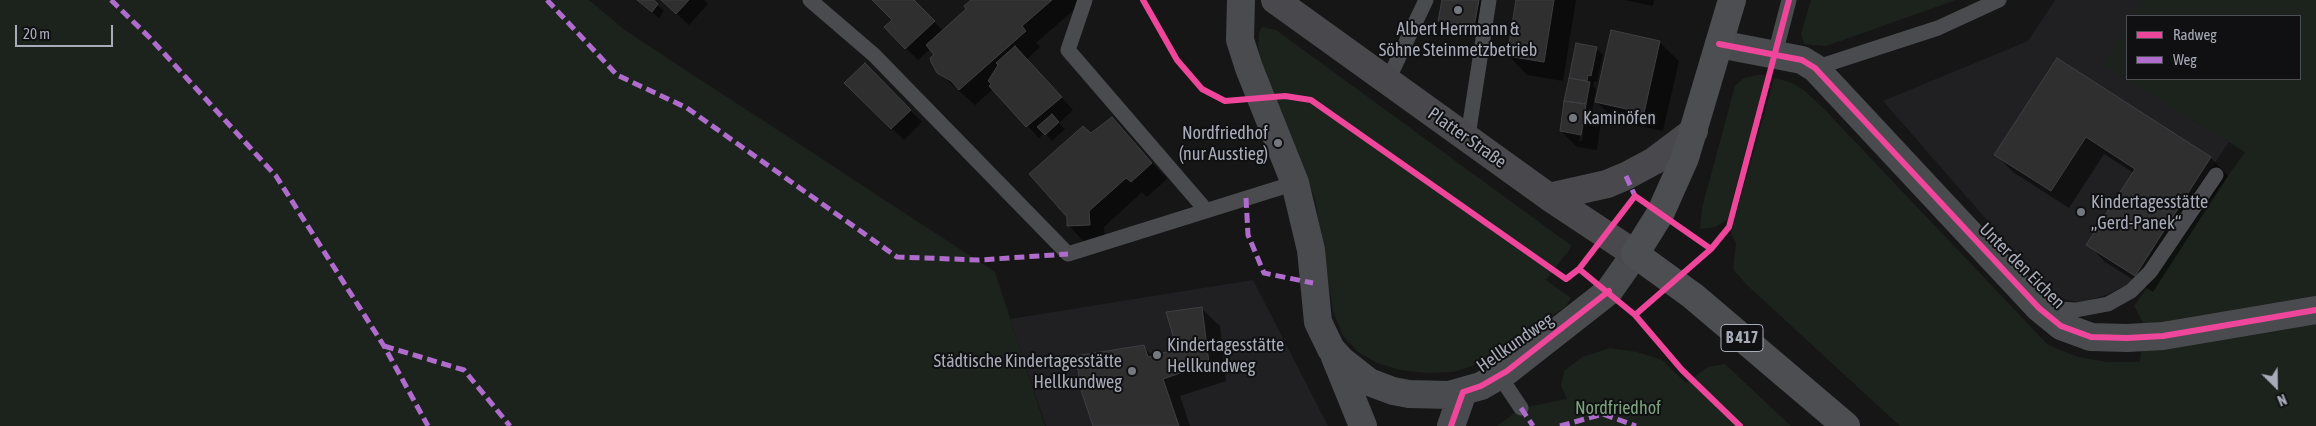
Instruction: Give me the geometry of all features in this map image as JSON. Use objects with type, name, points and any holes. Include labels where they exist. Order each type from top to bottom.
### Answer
[{"type":"main road","name":"Platter Straße","points":[[1275,0],[1302,10],[1387,82],[1468,136],[1549,196],[1635,254]]},
{"type":"main road","points":[[1635,254],[1660,214],[1674,184],[1694,131],[1732,0]]},
{"type":"main road","points":[[1549,196],[1599,186],[1626,176],[1654,161],[1694,131]]},
{"type":"main road","name":"B 417","points":[[1635,254],[1693,296],[1846,426]]},
{"type":"street","name":"Hellkundweg","points":[[1241,0],[1240,40],[1249,68],[1295,183],[1311,250],[1318,322],[1363,426]]},
{"type":"street","name":"Unter den Eichen","points":[[1719,44],[1802,60],[1815,68],[2039,308],[2061,326],[2078,333],[2104,339],[2164,336],[2316,310]]},
{"type":"street","name":"Hellkundweg","points":[[1331,349],[1348,368],[1368,382],[1393,391],[1432,395],[1463,392],[1500,375],[1571,322],[1609,291],[1635,254]]},
{"type":"street","points":[[1451,426],[1463,392]]},
{"type":"lane","points":[[810,0],[874,55],[1068,254],[1205,209],[1295,183]]},
{"type":"lane","points":[[1085,0],[1068,50],[1205,209]]},
{"type":"lane","points":[[1387,82],[1426,0]]},
{"type":"lane","points":[[1468,136],[1489,0]]},
{"type":"lane","points":[[1775,54],[1789,0]]},
{"type":"lane","points":[[1815,68],[1938,28],[1999,0]]},
{"type":"lane","points":[[2039,308],[2076,310],[2108,304],[2131,291],[2150,272],[2216,174]]},
{"type":"lane","points":[[1500,375],[1521,408]]},
{"type":"shaded area","name":"Kindertagesstätte „Gerd-Panek“","points":[[2055,0],[2146,0],[2137,15],[2126,15],[2126,31],[2104,65],[2229,142],[2134,281],[2108,294],[2081,303],[2054,297],[1883,101],[2028,41]]},
{"type":"shaded area","name":"Kindertagesstätte Hellkundweg","points":[[1253,280],[1328,426],[1046,426],[1010,319]]},
{"type":"green space","points":[[0,0],[589,0],[626,31],[995,272],[1045,426],[0,426]]},
{"type":"green space","points":[[1811,0],[1956,0],[1826,46],[1804,44],[1801,34]]},
{"type":"green space","points":[[2144,0],[2316,0],[2316,426],[1900,426],[1747,285],[1733,269],[1736,243],[1731,233],[1774,78],[1790,82],[1804,90],[1826,111],[2048,345],[2078,357],[2107,362],[2140,362],[2144,324],[2134,306],[2245,152],[2127,80],[2301,80],[2301,15],[2135,15]]},
{"type":"green space","points":[[1262,27],[1276,30],[1572,246],[1546,280],[1571,298],[1565,307],[1480,363],[1453,372],[1427,373],[1400,370],[1377,363],[1358,352],[1343,336],[1333,311],[1315,199],[1262,70],[1258,46],[1259,33]]},
{"type":"green space","points":[[2126,29],[2126,79],[2103,65]]},
{"type":"green space","points":[[1766,75],[1727,220],[1715,227],[1700,229],[1702,208],[1735,86],[1744,78]]},
{"type":"green space","name":"Nordfriedhof","points":[[1610,348],[1637,352],[1662,360],[1686,383],[1708,367],[1725,364],[1791,426],[1497,426],[1521,408],[1567,399],[1561,386],[1564,371],[1582,357]]},
{"type":"building","points":[[637,0],[654,0],[658,4],[652,12]]},
{"type":"building","points":[[661,0],[689,0],[676,14]]},
{"type":"building","points":[[872,0],[914,0],[935,21],[905,49],[884,27],[892,20]]},
{"type":"building","points":[[971,0],[1052,0],[1022,26],[1026,31],[959,90],[951,81],[937,73],[930,58],[934,55],[926,45],[966,9],[964,6]]},
{"type":"building","name":"Albert Herrmann & Söhne Steinmetzbetrieb","points":[[1442,0],[1479,0],[1474,27],[1438,21]]},
{"type":"building","points":[[1516,0],[1554,0],[1544,62],[1507,56]]},
{"type":"building","points":[[1611,30],[1660,41],[1644,113],[1595,102]]},
{"type":"building","points":[[1576,43],[1597,47],[1591,76],[1588,75],[1587,81],[1569,78]]},
{"type":"building","points":[[1015,46],[1062,97],[1026,127],[989,86],[991,84],[988,81],[998,65],[996,63]]},
{"type":"building","points":[[2057,58],[2211,157],[2135,276],[2086,245],[2135,169],[2086,137],[2051,191],[1994,155]]},
{"type":"building","points":[[865,63],[911,110],[891,129],[844,83]]},
{"type":"building","points":[[1569,78],[1590,82],[1586,104],[1564,101]]},
{"type":"building","name":"Kaminöfen","points":[[1564,101],[1586,104],[1581,135],[1560,131]]},
{"type":"building","points":[[1052,114],[1059,122],[1045,135],[1037,127]]},
{"type":"building","points":[[1112,117],[1152,163],[1131,182],[1126,178],[1089,211],[1090,225],[1067,226],[1067,217],[1029,174],[1083,126],[1091,133]]},
{"type":"building","name":"Städtische Kindertagesstätte Hellkundweg","points":[[1202,307],[1209,363],[1163,379],[1179,426],[1093,426],[1081,390],[1076,356],[1144,345],[1148,357],[1177,349],[1166,312]]},
{"type":"marked path","points":[[111,0],[150,38],[276,176],[384,346],[428,426]]},
{"type":"marked path","points":[[547,0],[617,75],[687,108],[897,257],[979,260],[1068,254]]},
{"type":"marked path","points":[[1626,176],[1635,196]]},
{"type":"marked path","points":[[1246,198],[1248,235],[1264,273],[1313,283]]},
{"type":"marked path","points":[[384,346],[464,370],[510,426]]},
{"type":"marked path","points":[[1521,408],[1533,426]]},
{"type":"marked path","points":[[1560,426],[1603,414],[1636,426]]},
{"type":"cycle path","points":[[1143,0],[1177,60],[1202,89],[1225,101],[1285,96],[1311,100],[1566,279],[1579,269],[1635,315],[1682,370],[1740,426]]},
{"type":"cycle path","points":[[1635,315],[1711,249],[1729,227],[1789,0]]},
{"type":"cycle path","points":[[1719,44],[1802,60],[1815,68],[2039,308],[2061,326],[2091,337],[2163,336],[2316,310]]},
{"type":"cycle path","points":[[1579,269],[1635,196],[1711,249]]},
{"type":"cycle path","points":[[1451,426],[1463,392],[1481,386],[1507,371],[1609,291]]},
{"type":"place","name":"Albert Herrmann & Söhne Steinmetzbetrieb","points":[[1458,10]]},
{"type":"place","name":"Kaminöfen","points":[[1573,118]]},
{"type":"place","name":"Nordfriedhof (nur Ausstieg)","points":[[1278,143]]},
{"type":"place","name":"Kindertagesstätte „Gerd-Panek“","points":[[2081,212]]},
{"type":"place","name":"Kindertagesstätte Hellkundweg","points":[[1157,355]]},
{"type":"place","name":"Städtische Kindertagesstätte Hellkundweg","points":[[1132,371]]}]
